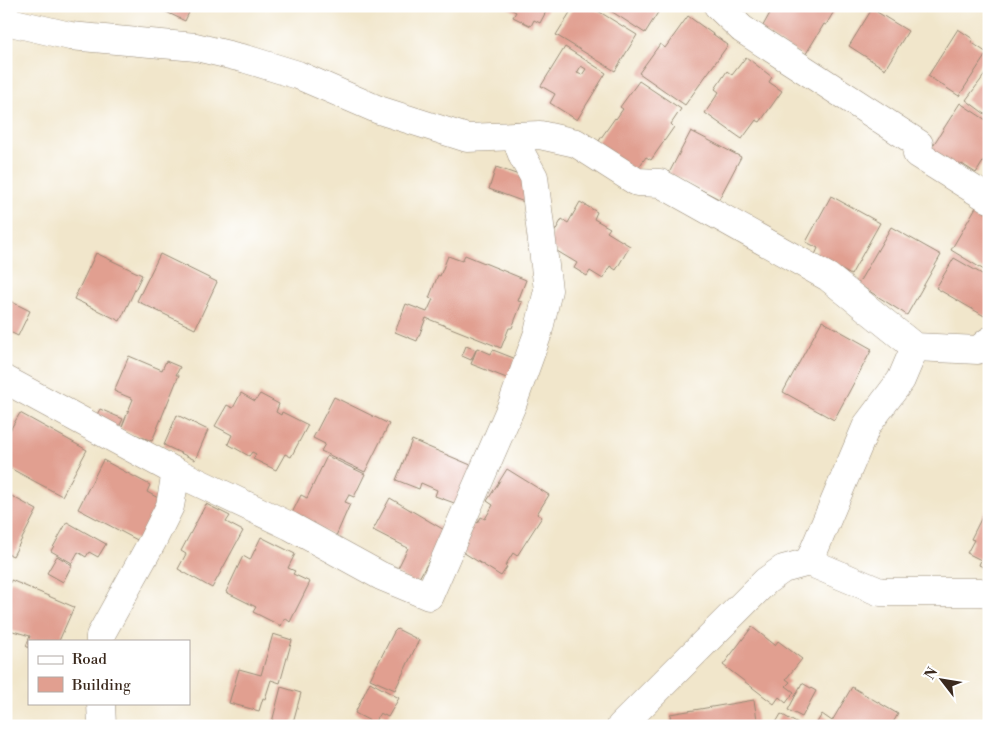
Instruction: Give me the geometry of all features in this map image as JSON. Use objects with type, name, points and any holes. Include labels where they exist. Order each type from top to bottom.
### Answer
[{"type":"street","points":[[718,6],[742,29],[920,144],[917,154],[989,199]]},
{"type":"street","points":[[6,20],[70,36],[204,49],[246,58],[298,75],[379,110],[467,138],[540,135],[576,143],[637,182],[660,184],[828,277],[915,347],[978,350],[989,341]]},
{"type":"street","points":[[6,380],[176,472],[290,526],[381,576],[429,596],[512,405],[538,333],[548,290],[534,177],[523,157],[515,136]]},
{"type":"street","points":[[809,562],[867,425],[901,380],[915,347]]},
{"type":"street","points":[[100,640],[100,636],[170,506],[176,472]]},
{"type":"street","points":[[621,726],[766,581],[783,569],[809,562],[880,592],[981,592],[989,594]]},
{"type":"street","points":[[101,704],[102,726]]},
{"type":"building","points":[[154,6],[192,6],[185,21]]},
{"type":"building","points":[[505,6],[549,6],[540,23],[534,20],[531,26],[513,17],[516,12]]},
{"type":"building","points":[[574,6],[590,6],[637,35],[615,71],[556,35]]},
{"type":"building","points":[[603,6],[662,6],[645,33]]},
{"type":"building","points":[[774,6],[837,6],[804,57],[760,31]]},
{"type":"building","points":[[872,9],[908,31],[885,69],[849,46]]},
{"type":"building","points":[[688,16],[728,45],[685,105],[639,73],[660,44],[665,48]]},
{"type":"building","points":[[958,29],[973,39],[971,42],[987,53],[959,96],[928,76]]},
{"type":"building","points":[[565,47],[606,73],[577,120],[550,103],[555,94],[541,86]],"holes":[[[581,66],[586,69],[582,75],[577,73]]]},
{"type":"building","points":[[746,57],[772,77],[769,82],[782,91],[760,122],[756,120],[742,139],[705,113],[719,92],[715,89],[727,71],[732,75]]},
{"type":"building","points":[[989,69],[989,117],[966,100]]},
{"type":"building","points":[[639,81],[681,109],[671,124],[674,127],[651,160],[646,157],[636,171],[596,145],[623,109],[620,107]]},
{"type":"building","points":[[960,103],[989,122],[989,139],[984,146],[989,148],[989,152],[976,173],[962,164],[959,169],[930,150]]},
{"type":"building","points":[[691,131],[741,157],[719,199],[669,173]]},
{"type":"building","points":[[496,167],[533,180],[527,203],[489,189]]},
{"type":"building","points":[[831,196],[880,223],[851,275],[815,255],[818,248],[806,242]]},
{"type":"building","points":[[580,202],[597,212],[594,219],[610,228],[607,232],[630,246],[616,270],[610,266],[603,279],[590,271],[587,276],[574,268],[577,263],[547,245],[562,219],[568,223]]},
{"type":"building","points":[[979,202],[989,208],[989,273],[951,250]]},
{"type":"building","points":[[891,227],[941,255],[907,315],[858,284]]},
{"type":"building","points":[[96,253],[142,275],[120,321],[74,299]]},
{"type":"building","points":[[160,254],[217,282],[195,329],[137,301]]},
{"type":"building","points":[[465,255],[526,280],[518,301],[522,302],[512,328],[509,328],[501,348],[426,318],[417,341],[395,332],[406,304],[427,312],[433,299],[429,298],[448,256],[462,261]]},
{"type":"building","points":[[954,258],[989,278],[989,313],[986,317],[936,288]]},
{"type":"building","points":[[6,299],[30,311],[18,336],[8,331],[6,335]]},
{"type":"building","points":[[822,321],[872,349],[834,420],[783,392]]},
{"type":"building","points":[[466,346],[476,350],[471,360],[462,356]]},
{"type":"building","points":[[477,348],[491,354],[493,350],[516,359],[509,379],[471,364]]},
{"type":"building","points":[[129,356],[162,370],[166,361],[180,367],[176,375],[179,375],[152,441],[121,429],[133,399],[114,391]]},
{"type":"building","points":[[241,393],[255,401],[260,394],[279,404],[276,412],[281,415],[282,412],[308,425],[291,457],[285,454],[276,470],[253,459],[256,454],[252,452],[249,456],[228,444],[232,435],[215,426],[227,405],[233,408]]},
{"type":"building","points":[[334,397],[389,424],[365,472],[321,451],[325,444],[313,438]]},
{"type":"building","points":[[100,409],[123,419],[118,429],[95,418]]},
{"type":"building","points":[[20,413],[87,450],[62,496],[6,466],[6,437]]},
{"type":"building","points":[[177,415],[208,430],[195,460],[164,445]]},
{"type":"building","points":[[412,440],[473,466],[457,504],[435,496],[437,490],[421,483],[419,489],[396,480]]},
{"type":"building","points":[[327,456],[365,474],[354,497],[349,495],[345,502],[350,504],[336,536],[291,515],[301,495],[307,498]]},
{"type":"building","points":[[103,460],[150,485],[147,492],[162,500],[143,543],[78,509]]},
{"type":"building","points":[[507,469],[549,495],[537,514],[542,517],[517,556],[513,553],[501,576],[458,549],[475,521],[478,523],[481,517],[485,519],[493,505],[487,501]]},
{"type":"building","points":[[6,493],[37,510],[13,556],[6,553]]},
{"type":"building","points":[[390,498],[446,531],[415,585],[396,572],[408,548],[373,530]]},
{"type":"building","points":[[206,504],[230,516],[226,522],[243,531],[212,588],[178,569],[186,554],[181,551]]},
{"type":"building","points":[[985,511],[989,513],[989,570],[979,565],[981,560],[967,553],[974,540],[971,539]]},
{"type":"building","points":[[67,522],[106,544],[98,557],[89,552],[86,557],[78,552],[72,563],[51,551]]},
{"type":"building","points":[[261,537],[295,554],[288,568],[295,571],[293,574],[310,582],[290,622],[285,618],[281,626],[253,612],[256,607],[226,592],[243,556],[250,560]]},
{"type":"building","points":[[57,556],[72,565],[63,582],[47,573]]},
{"type":"building","points":[[11,580],[74,607],[59,640],[28,640],[30,636],[6,629],[6,592]]},
{"type":"building","points":[[752,627],[775,645],[778,641],[802,659],[786,679],[790,682],[786,686],[794,692],[786,703],[779,697],[774,704],[723,665]]},
{"type":"building","points":[[397,629],[419,640],[395,690],[370,679]]},
{"type":"building","points":[[273,634],[292,640],[280,683],[271,680],[259,711],[229,703],[239,669],[261,675]]},
{"type":"building","points":[[370,682],[399,698],[388,717],[380,713],[374,723],[355,713]]},
{"type":"building","points":[[802,683],[816,691],[802,717],[788,710]]},
{"type":"building","points":[[281,687],[301,693],[292,726],[271,726]]},
{"type":"building","points":[[852,687],[898,714],[891,726],[815,726],[822,714],[832,721]]},
{"type":"building","points":[[754,700],[758,726],[671,726],[670,714]]},
{"type":"building","points":[[781,714],[798,724],[797,726],[774,726]]}]
